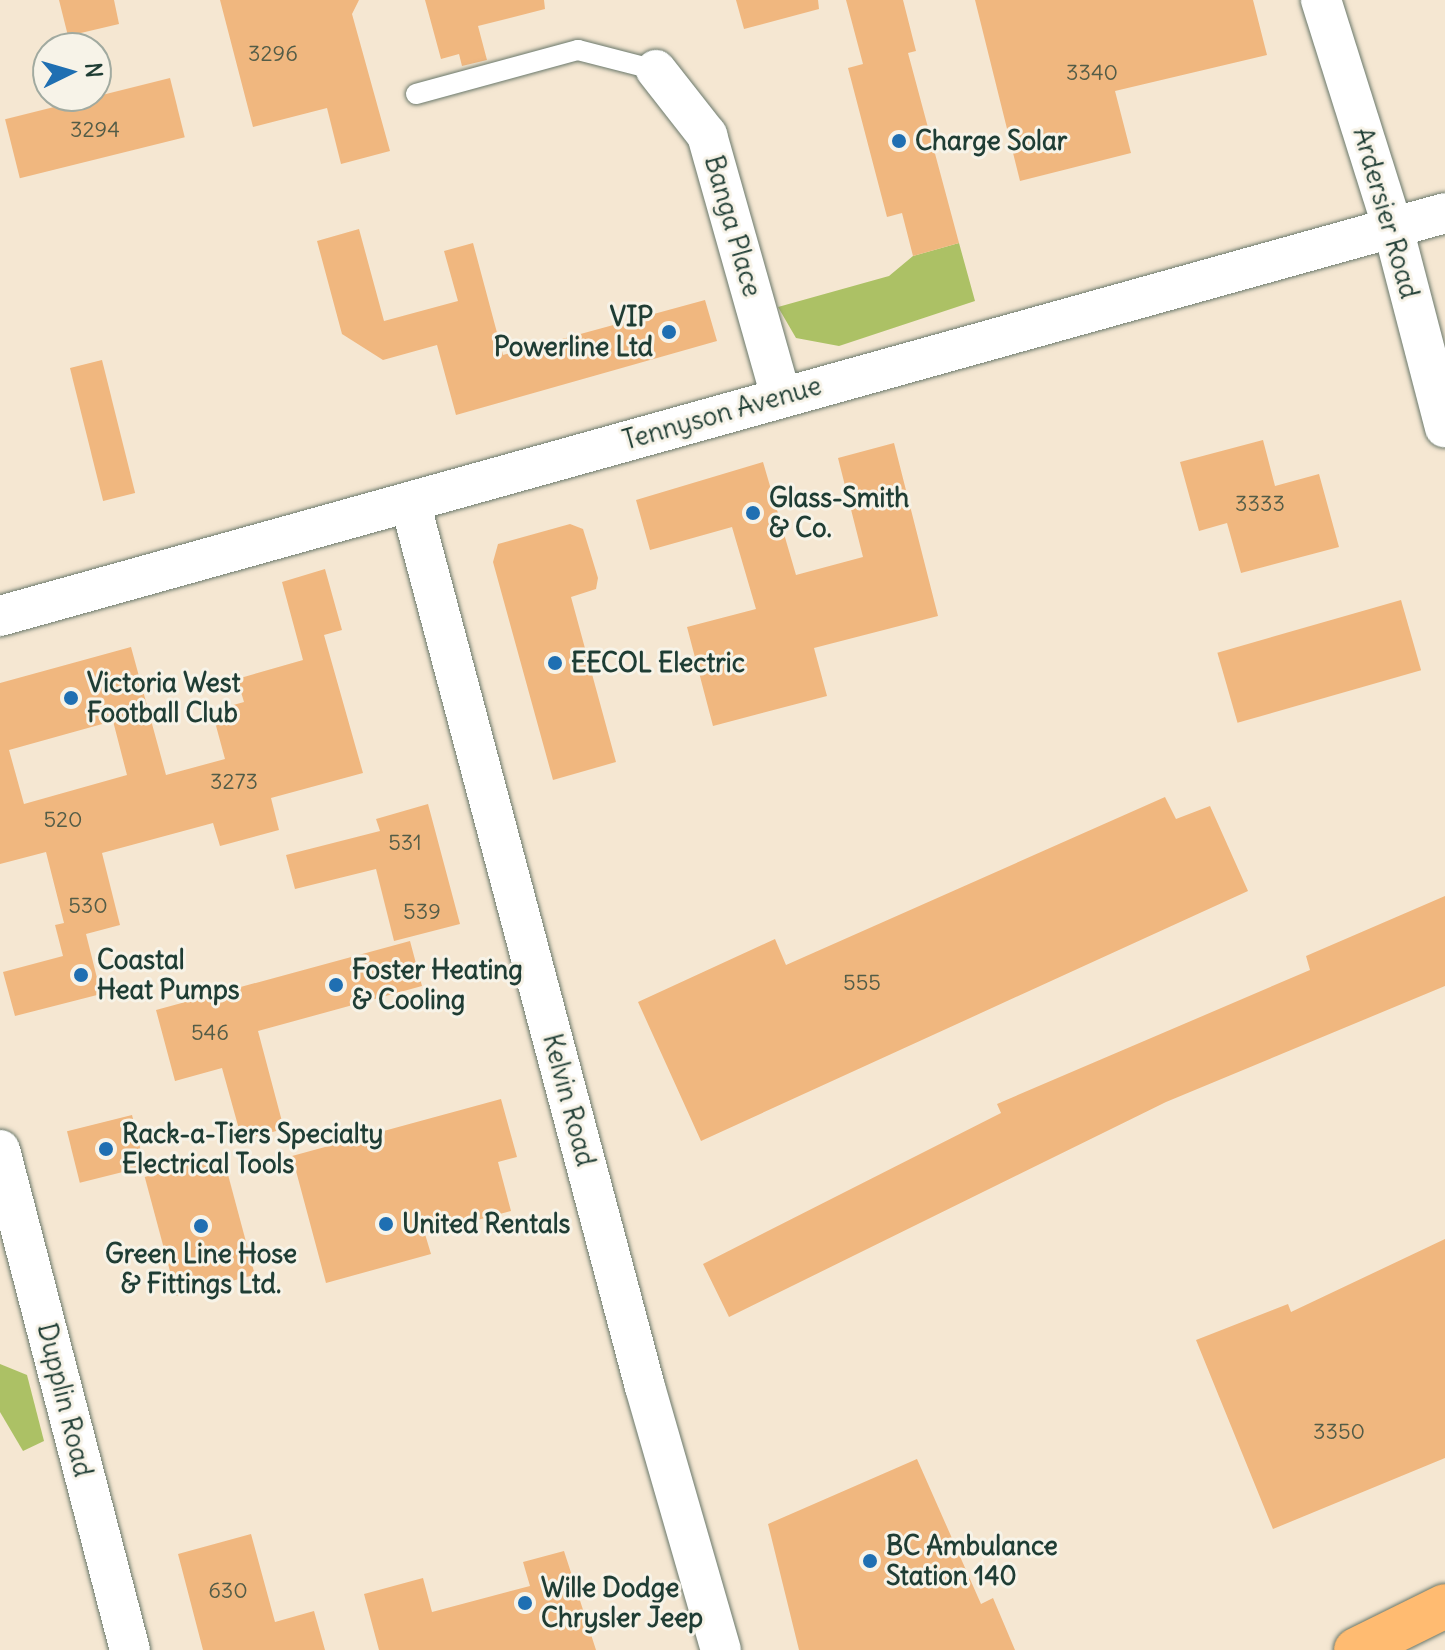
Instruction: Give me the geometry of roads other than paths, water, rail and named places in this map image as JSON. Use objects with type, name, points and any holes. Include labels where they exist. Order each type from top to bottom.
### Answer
[{"type":"highway","points":[[1356,1650],[1445,1606]]},
{"type":"street","name":"Ardersier Road","points":[[1321,0],[1393,228],[1445,427]]},
{"type":"street","name":"Banga Place","points":[[656,70],[707,135],[781,396]]},
{"type":"street","name":"Tennyson Avenue","points":[[0,616],[1445,213]]},
{"type":"street","name":"Kelvin Road","points":[[410,502],[645,1387],[721,1650]]},
{"type":"street","name":"Dupplin Road","points":[[0,1150],[130,1650]]},
{"type":"lane","points":[[416,94],[578,50],[656,70]]},
{"type":"place","name":"Charge Solar","points":[[899,141]]},
{"type":"place","name":"VIP Powerline Ltd","points":[[669,332]]},
{"type":"place","name":"Glass-Smith & Co.","points":[[753,513]]},
{"type":"place","name":"EECOL Electric","points":[[555,663]]},
{"type":"place","name":"Victoria West Football Club","points":[[71,698]]},
{"type":"place","name":"Coastal Heat Pumps","points":[[81,975]]},
{"type":"place","name":"Foster Heating & Cooling","points":[[336,985]]},
{"type":"place","name":"Rack-a-Tiers Specialty Electrical Tools","points":[[106,1149]]},
{"type":"place","name":"United Rentals","points":[[386,1224]]},
{"type":"place","name":"Green Line Hose & Fittings Ltd.","points":[[201,1226]]},
{"type":"place","name":"BC Ambulance Station 140","points":[[870,1561]]},
{"type":"place","name":"Wille Dodge Chrysler Jeep","points":[[525,1603]]}]
